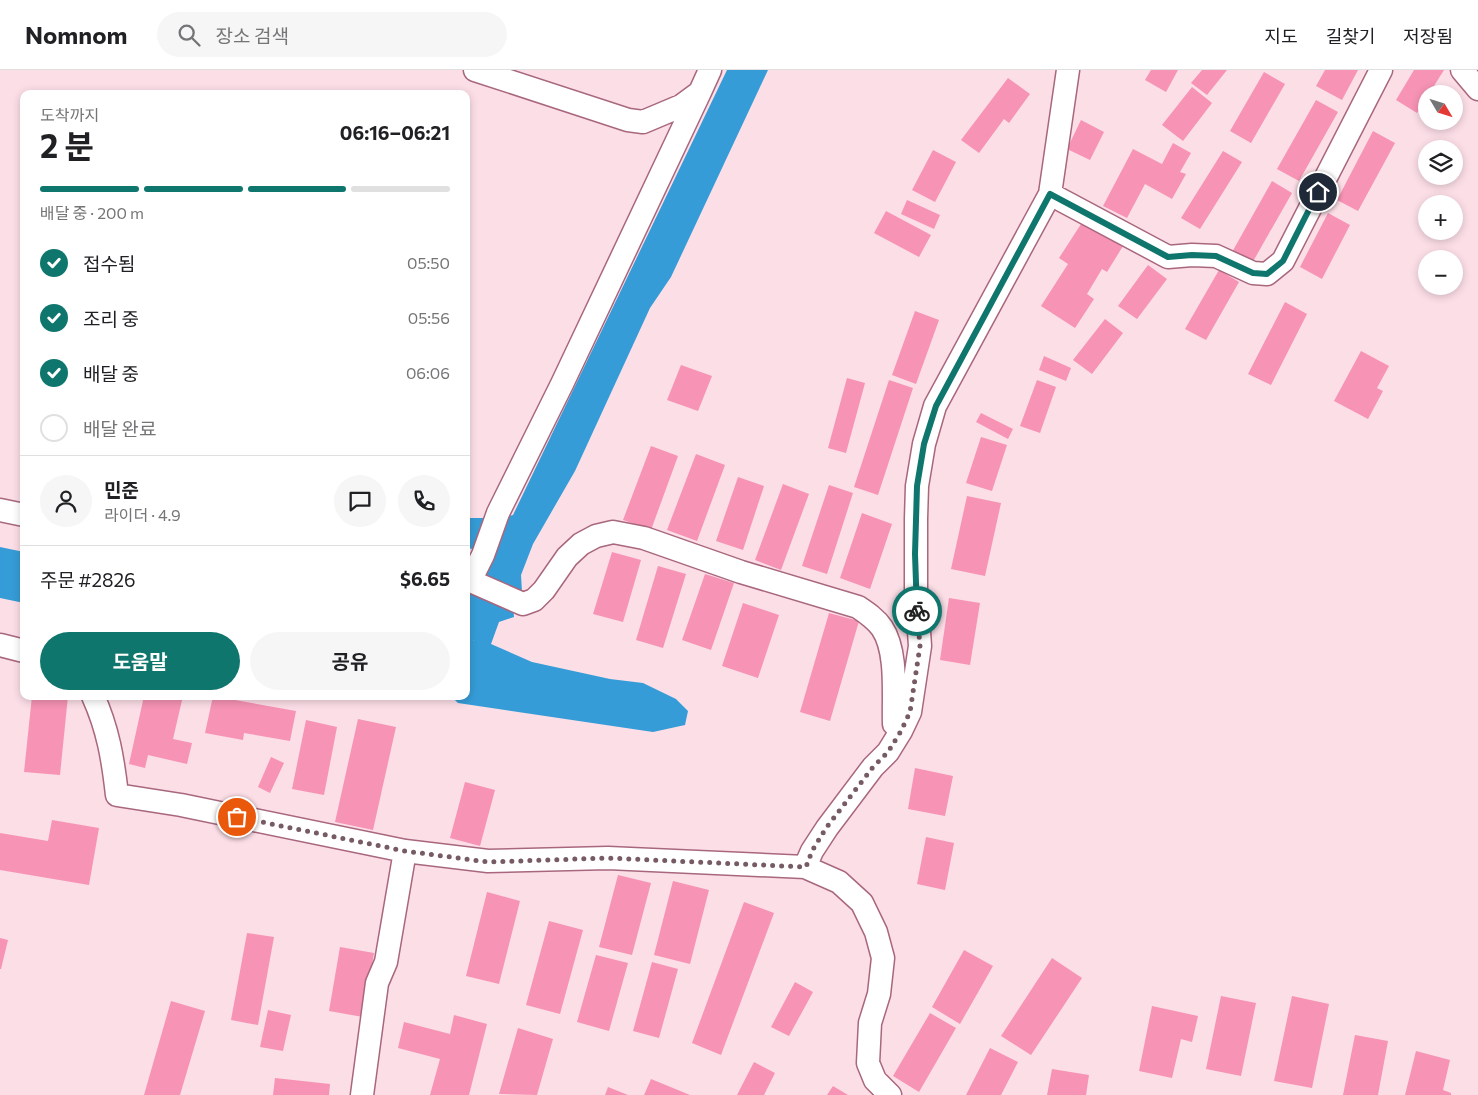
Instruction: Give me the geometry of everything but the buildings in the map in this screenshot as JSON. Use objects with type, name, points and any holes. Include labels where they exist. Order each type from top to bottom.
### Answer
[{"type":"street","points":[[475,70],[628,120],[643,122],[681,106],[700,92]]},
{"type":"street","points":[[710,70],[566,375],[498,513],[483,556],[471,580],[523,604],[534,600],[544,590],[567,557],[581,544],[596,536],[613,532],[644,538],[741,572],[858,607],[872,616],[882,627],[888,639],[892,654],[894,724],[901,731]]},
{"type":"street","points":[[806,867],[812,851],[826,828],[873,767],[888,752],[910,712],[920,646],[916,588],[916,519],[917,486],[924,444],[936,406],[1050,194],[1068,70]]},
{"type":"street","points":[[1050,194],[1168,257],[1216,256],[1253,273],[1267,274],[1283,261],[1381,70]]},
{"type":"street","points":[[1462,70],[1478,89]]},
{"type":"street","points":[[0,510],[20,514]]},
{"type":"street","points":[[0,645],[20,650]]},
{"type":"street","points":[[95,700],[101,713],[113,756],[117,795],[181,805],[405,851],[488,862],[608,858],[806,867],[839,882],[862,903],[876,932],[883,958],[879,994],[870,1024],[868,1063],[875,1080],[890,1095]]},
{"type":"street","points":[[362,1095],[377,983],[386,962],[405,851]]},
{"type":"water","points":[[727,70],[768,70],[671,277],[650,308],[575,471],[533,544],[521,575],[522,592],[490,579],[502,550],[501,518],[513,515]]},
{"type":"water","points":[[470,518],[483,518],[489,521],[480,550],[470,549]]},
{"type":"water","points":[[0,547],[20,551],[20,602],[0,598]]},
{"type":"water","points":[[487,596],[513,606],[514,617],[499,622],[491,644],[532,662],[610,679],[643,683],[676,699],[688,711],[685,725],[653,732],[458,703],[455,700],[470,700],[470,641],[474,641],[475,623]]},
{"type":"waterway","points":[[470,620],[512,530]]},
{"type":"way so far","points":[[237,817],[405,851],[488,862],[608,858],[806,867],[812,851],[826,828],[873,767],[888,752],[910,712],[920,646],[917,611]]},
{"type":"route","points":[[917,611],[915,554],[917,486],[924,444],[936,406],[1050,194],[1168,257],[1216,256],[1253,273],[1267,274],[1283,261],[1318,192]]}]
